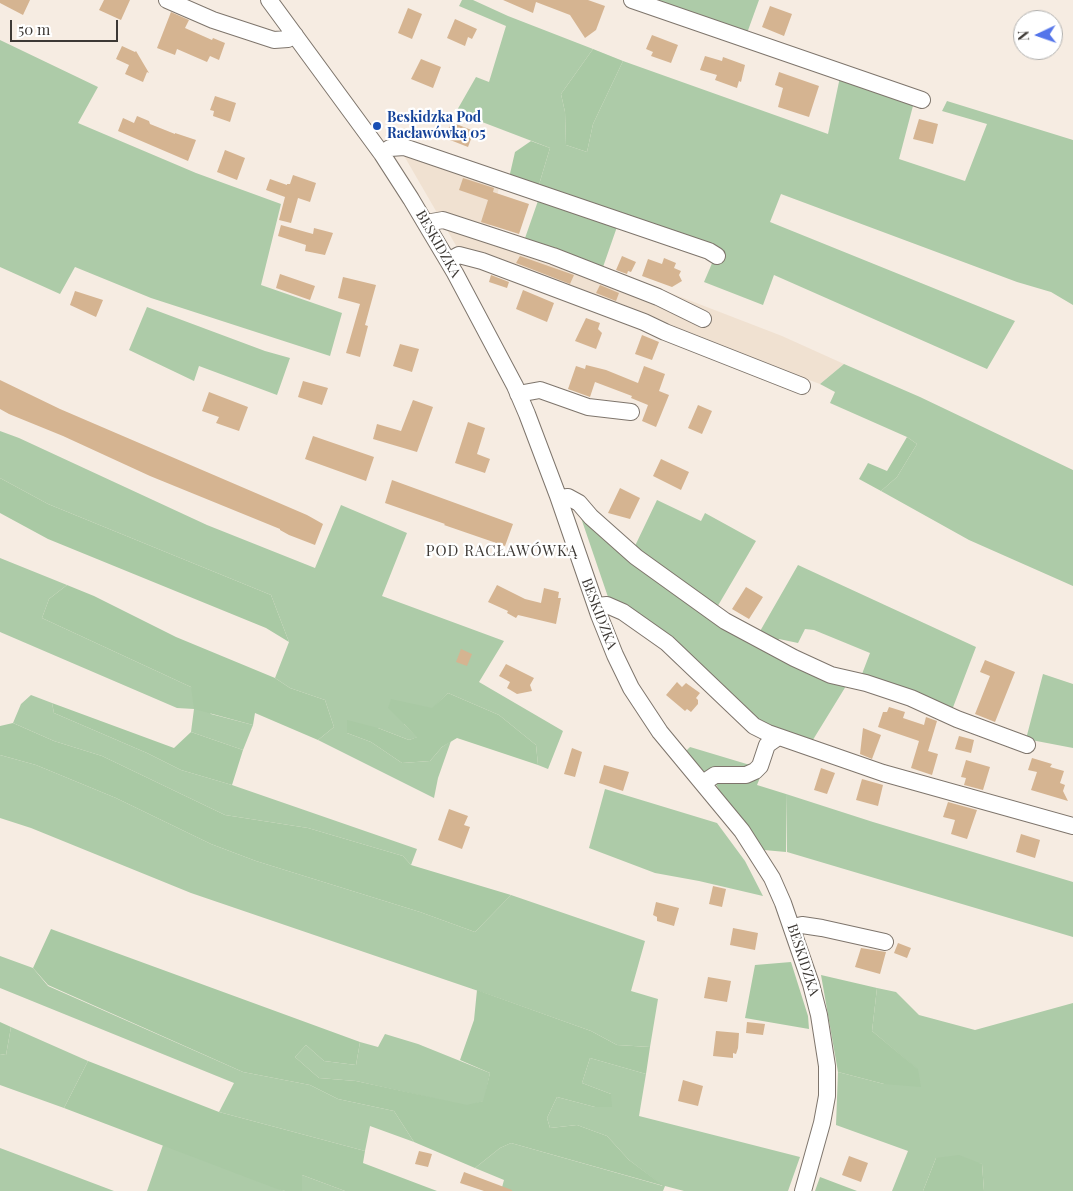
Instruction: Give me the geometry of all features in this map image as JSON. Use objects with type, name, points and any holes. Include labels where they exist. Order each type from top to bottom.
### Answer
[{"type":"street","points":[[167,0],[213,20],[274,40],[288,39],[295,35]]},
{"type":"street","name":"BESKIDZKA","points":[[269,0],[382,154],[426,223],[518,394],[531,423],[596,606],[615,655],[631,688],[660,732],[742,831],[772,878],[793,928],[815,999],[828,1066],[827,1096],[822,1123],[803,1191]]},
{"type":"street","points":[[632,0],[922,100]]},
{"type":"street","points":[[382,154],[390,148],[404,147],[709,251],[717,256]]},
{"type":"street","points":[[426,223],[443,220],[552,256],[658,297],[703,319]]},
{"type":"street","points":[[448,261],[459,255],[482,260],[644,322],[802,386]]},
{"type":"street","points":[[518,394],[540,390],[588,406],[632,412]]},
{"type":"street","points":[[558,498],[568,497],[579,503],[591,517],[636,557],[725,621],[794,658],[831,675],[866,683],[911,698],[957,719],[1027,745]]},
{"type":"street","points":[[596,606],[607,605],[622,612],[667,643],[754,726],[777,738],[883,773],[1073,826]]},
{"type":"street","points":[[703,783],[715,775],[746,775],[755,771],[760,766],[767,745],[777,738]]},
{"type":"street","points":[[793,928],[802,925],[822,928],[885,942]]},
{"type":"shaded area","points":[[403,154],[500,183],[489,231],[603,267],[782,336],[844,364],[820,384],[458,249]]},
{"type":"green space","points":[[462,0],[473,0],[508,16],[593,49],[561,94],[565,112],[566,145],[587,152],[593,124],[623,61],[828,134],[840,77],[914,102],[899,159],[965,181],[987,124],[942,111],[947,101],[1073,140],[1073,305],[1051,292],[1017,282],[781,194],[770,222],[1015,321],[987,369],[774,275],[763,305],[704,282],[716,254],[538,188],[550,148],[456,112],[476,77],[489,82],[506,26],[459,6]]},
{"type":"green space","points":[[646,0],[759,0],[746,36]]},
{"type":"green space","points":[[0,40],[98,87],[78,123],[196,173],[281,204],[261,285],[342,313],[330,356],[151,298],[75,267],[60,294],[0,267]]},
{"type":"green space","points":[[593,49],[623,61],[593,124],[587,152],[566,145],[565,112],[561,94]]},
{"type":"green space","points":[[531,141],[550,148],[538,188],[509,178],[515,152]]},
{"type":"green space","points":[[539,198],[618,224],[603,267],[524,241]]},
{"type":"green space","points":[[147,307],[265,351],[290,358],[277,395],[199,366],[194,381],[129,350]]},
{"type":"green space","points":[[844,364],[920,397],[1073,470],[1073,586],[969,540],[881,491],[897,477],[917,444],[907,437],[830,403],[835,392],[820,384]]},
{"type":"green space","points":[[0,431],[207,525],[315,568],[341,505],[407,533],[382,596],[504,641],[479,682],[563,731],[548,769],[538,765],[536,745],[499,715],[448,693],[433,708],[404,724],[418,737],[409,740],[378,728],[347,733],[371,742],[402,763],[430,761],[442,747],[451,741],[438,778],[434,798],[318,740],[334,727],[325,700],[290,688],[275,678],[289,642],[271,595],[48,504],[0,478]]},
{"type":"green space","points":[[907,437],[917,444],[897,477],[881,491],[859,479],[868,463],[887,471]]},
{"type":"green space","points":[[0,478],[48,504],[271,595],[289,642],[266,628],[48,539],[0,513]]},
{"type":"green space","points":[[657,500],[701,521],[705,513],[756,541],[716,609],[634,548]]},
{"type":"green space","points":[[578,509],[611,543],[846,686],[811,743],[761,723],[644,620],[608,597]]},
{"type":"green space","points":[[0,558],[67,585],[49,599],[42,618],[191,687],[211,714],[253,725],[243,750],[191,732],[194,709],[177,708],[0,632]]},
{"type":"green space","points":[[798,565],[976,647],[952,710],[862,674],[870,653],[814,630],[805,629],[798,643],[779,639],[776,644],[759,633]]},
{"type":"green space","points":[[67,585],[94,596],[176,637],[275,678],[290,688],[325,700],[334,727],[318,740],[255,713],[253,725],[194,709],[191,687],[42,618],[49,599]]},
{"type":"green space","points":[[1043,674],[1073,684],[1073,748],[1026,739]]},
{"type":"green space","points":[[448,693],[499,715],[536,745],[538,765],[457,738],[442,747],[430,761],[402,763],[371,742],[347,733],[347,720],[378,728],[409,740],[417,737],[388,708],[391,699],[432,708]]},
{"type":"green space","points":[[31,695],[52,703],[54,713],[147,753],[181,770],[232,785],[417,849],[411,865],[403,856],[308,828],[225,815],[102,756],[54,741],[13,723],[21,704]]},
{"type":"green space","points":[[52,703],[174,748],[191,732],[243,750],[232,785],[181,770],[147,753],[54,713]]},
{"type":"green space","points":[[13,723],[54,741],[102,756],[225,815],[308,828],[403,856],[411,865],[511,895],[475,932],[420,912],[256,861],[211,844],[116,798],[36,765],[0,755],[0,726]]},
{"type":"green space","points":[[690,747],[750,765],[734,772],[706,774],[686,751]]},
{"type":"green space","points":[[0,755],[36,765],[116,798],[211,844],[256,861],[420,912],[475,932],[511,895],[645,941],[631,991],[658,999],[650,1047],[617,1045],[591,1031],[493,996],[191,893],[31,828],[0,818]]},
{"type":"green space","points":[[761,775],[757,785],[786,794],[786,852],[764,850],[720,792],[715,782]]},
{"type":"green space","points":[[605,789],[717,823],[745,861],[763,896],[655,873],[589,848]]},
{"type":"green space","points":[[786,794],[1073,882],[1073,937],[787,852]]},
{"type":"green space","points":[[51,929],[360,1042],[356,1065],[324,1061],[306,1045],[295,1057],[319,1078],[356,1081],[467,1105],[483,1101],[490,1073],[460,1060],[474,1020],[477,990],[591,1031],[617,1045],[650,1047],[646,1074],[590,1058],[582,1083],[611,1094],[612,1107],[595,1107],[557,1097],[547,1118],[550,1128],[577,1125],[607,1136],[629,1160],[664,1186],[511,1143],[500,1148],[475,1168],[414,1142],[394,1111],[338,1099],[310,1085],[243,1072],[48,985],[33,968]]},
{"type":"green space","points":[[0,956],[33,968],[48,986],[243,1072],[310,1085],[338,1099],[394,1111],[414,1142],[370,1126],[365,1151],[219,1112],[234,1083],[0,988]]},
{"type":"green space","points":[[791,962],[808,1016],[809,1029],[745,1018],[755,965]]},
{"type":"green space","points":[[821,975],[877,988],[872,1031],[918,1069],[921,1087],[884,1084],[838,1072]]},
{"type":"green space","points":[[877,988],[896,992],[919,1015],[975,1030],[1073,1003],[1073,1191],[984,1191],[982,1164],[936,1158],[923,1191],[892,1191],[908,1151],[836,1125],[838,1072],[884,1084],[917,1069],[872,1031]]},
{"type":"green space","points":[[0,1022],[11,1027],[6,1055],[0,1054]]},
{"type":"green space","points":[[11,1027],[88,1061],[64,1108],[0,1085],[0,1054],[6,1055]]},
{"type":"green space","points":[[385,1034],[418,1044],[490,1073],[484,1101],[467,1106],[356,1081],[319,1078],[295,1057],[306,1045],[324,1061],[356,1065],[360,1042],[378,1047]]},
{"type":"green space","points":[[590,1058],[646,1074],[639,1116],[800,1157],[788,1191],[684,1191],[665,1186],[663,1191],[501,1191],[504,1180],[475,1168],[500,1148],[511,1143],[663,1186],[629,1160],[607,1136],[577,1125],[550,1128],[547,1118],[557,1097],[595,1107],[611,1094],[582,1083]]},
{"type":"green space","points":[[88,1061],[219,1112],[365,1151],[363,1163],[437,1191],[345,1191],[302,1175],[302,1191],[277,1189],[64,1108]]},
{"type":"green space","points":[[163,1145],[224,1167],[285,1191],[147,1191]]},
{"type":"green space","points":[[0,1148],[114,1191],[0,1191]]},
{"type":"green space","points":[[959,1155],[982,1164],[984,1191],[923,1191],[936,1158]]},
{"type":"green space","points":[[302,1175],[345,1191],[302,1191]]},
{"type":"green space","points":[[820,1177],[857,1191],[815,1191]]},
{"type":"building","points":[[0,0],[30,0],[23,15],[0,3]]},
{"type":"building","points":[[104,0],[130,0],[121,20],[99,10]]},
{"type":"building","points":[[503,0],[588,0],[605,6],[596,30],[585,38],[570,15],[536,2],[533,13]]},
{"type":"building","points":[[770,6],[792,14],[784,36],[762,27]]},
{"type":"building","points":[[408,8],[422,14],[412,39],[398,33]]},
{"type":"building","points":[[171,12],[189,20],[185,28],[212,40],[213,38],[225,43],[219,60],[210,56],[207,62],[177,49],[175,55],[157,48]]},
{"type":"building","points":[[455,19],[477,29],[472,39],[468,37],[465,46],[447,38]]},
{"type":"building","points":[[652,35],[678,45],[671,63],[651,56],[653,52],[646,49]]},
{"type":"building","points":[[122,46],[136,51],[149,73],[147,72],[143,82],[125,74],[129,65],[116,59]]},
{"type":"building","points":[[705,56],[722,61],[723,57],[745,65],[741,82],[739,81],[737,88],[715,80],[717,75],[700,70]]},
{"type":"building","points":[[421,59],[441,67],[433,88],[411,79]]},
{"type":"building","points":[[779,72],[819,86],[809,117],[778,107],[783,88],[775,85]]},
{"type":"building","points":[[215,96],[236,103],[230,122],[213,116],[214,111],[210,110]]},
{"type":"building","points":[[137,116],[149,121],[150,124],[196,140],[188,161],[118,131],[123,118],[134,123]]},
{"type":"building","points":[[919,119],[938,124],[933,144],[913,139]]},
{"type":"building","points":[[451,122],[474,131],[468,147],[445,138]]},
{"type":"building","points":[[225,150],[245,158],[237,180],[217,172]]},
{"type":"building","points":[[293,175],[316,183],[310,202],[298,198],[291,223],[279,220],[285,197],[266,190],[270,179],[287,185],[290,184]]},
{"type":"building","points":[[463,178],[494,188],[493,192],[529,204],[519,234],[481,222],[488,200],[459,190]]},
{"type":"building","points":[[281,225],[313,234],[314,228],[333,233],[325,255],[305,251],[306,245],[278,236]]},
{"type":"building","points":[[520,256],[574,275],[570,284],[516,263]]},
{"type":"building","points":[[622,256],[636,262],[631,272],[628,271],[627,274],[616,270]]},
{"type":"building","points":[[664,258],[676,263],[674,268],[681,271],[679,275],[682,281],[672,287],[642,276],[648,259],[662,264]]},
{"type":"building","points":[[280,274],[315,286],[310,300],[276,288]]},
{"type":"building","points":[[491,275],[509,282],[507,288],[489,282]]},
{"type":"building","points":[[343,277],[376,285],[365,325],[368,326],[360,357],[346,353],[360,304],[338,298]]},
{"type":"building","points":[[600,285],[619,293],[616,301],[596,293]]},
{"type":"building","points":[[523,290],[554,303],[547,322],[516,309]]},
{"type":"building","points":[[75,291],[103,300],[96,317],[70,305]]},
{"type":"building","points":[[586,318],[600,323],[598,329],[602,333],[596,349],[575,341]]},
{"type":"building","points":[[642,335],[659,342],[652,360],[635,354]]},
{"type":"building","points":[[400,344],[419,349],[412,372],[393,366]]},
{"type":"building","points":[[586,365],[606,370],[638,383],[644,366],[665,374],[659,391],[669,395],[656,427],[642,421],[648,405],[631,398],[632,396],[595,382],[590,397],[568,389],[576,366],[585,369]]},
{"type":"building","points":[[0,380],[60,409],[307,515],[323,524],[315,545],[150,476],[63,436],[9,414],[0,409]]},
{"type":"building","points":[[303,381],[328,388],[322,405],[298,397]]},
{"type":"building","points":[[209,392],[248,407],[239,431],[216,423],[219,417],[202,411]]},
{"type":"building","points":[[413,400],[433,407],[417,452],[373,439],[377,424],[401,431]]},
{"type":"building","points":[[698,405],[712,411],[702,434],[688,428]]},
{"type":"building","points":[[468,422],[485,428],[477,454],[490,459],[485,473],[455,463]]},
{"type":"building","points":[[313,436],[374,457],[366,481],[305,459]]},
{"type":"building","points":[[661,459],[689,472],[681,490],[653,476]]},
{"type":"building","points":[[392,480],[513,524],[505,546],[385,503]]},
{"type":"building","points":[[620,488],[640,498],[630,519],[608,513]]},
{"type":"building","points":[[497,585],[525,599],[541,603],[544,588],[559,592],[558,598],[561,598],[556,624],[518,615],[516,618],[507,613],[508,611],[488,602]]},
{"type":"building","points":[[746,587],[763,597],[749,619],[732,609]]},
{"type":"building","points":[[461,649],[472,654],[467,666],[456,662]]},
{"type":"building","points":[[985,660],[1015,672],[995,722],[975,714],[990,676],[980,672]]},
{"type":"building","points":[[506,664],[534,678],[530,685],[532,691],[517,694],[507,688],[510,682],[499,676]]},
{"type":"building","points":[[677,682],[682,687],[686,683],[700,693],[696,698],[698,704],[691,712],[687,709],[685,711],[666,695]]},
{"type":"building","points":[[889,707],[905,712],[903,718],[924,725],[926,717],[937,721],[928,751],[938,754],[932,775],[911,768],[919,741],[878,727],[883,712],[887,712]]},
{"type":"building","points":[[863,728],[881,735],[872,759],[860,754]]},
{"type":"building","points":[[959,736],[974,740],[971,753],[955,749]]},
{"type":"building","points":[[572,748],[582,752],[575,777],[564,774]]},
{"type":"building","points":[[1032,758],[1052,764],[1050,767],[1064,771],[1060,783],[1065,785],[1063,791],[1068,801],[1031,790],[1037,772],[1028,770]]},
{"type":"building","points":[[966,760],[990,767],[983,790],[964,785],[966,778],[961,777]]},
{"type":"building","points":[[604,765],[629,772],[623,791],[599,783]]},
{"type":"building","points":[[821,768],[835,773],[827,794],[814,790]]},
{"type":"building","points":[[862,779],[883,785],[878,806],[856,800]]},
{"type":"building","points":[[948,802],[977,810],[967,839],[951,834],[955,820],[943,817]]},
{"type":"building","points":[[449,809],[468,816],[464,825],[470,827],[462,849],[438,840]]},
{"type":"building","points":[[1021,834],[1040,840],[1035,858],[1016,852]]},
{"type":"building","points":[[713,886],[726,889],[722,907],[709,904]]},
{"type":"building","points":[[656,902],[679,908],[674,926],[657,921],[657,917],[653,915]]},
{"type":"building","points":[[733,928],[758,933],[755,950],[730,945]]},
{"type":"building","points":[[898,943],[911,948],[907,958],[894,953]]},
{"type":"building","points":[[861,948],[886,952],[880,974],[855,967]]},
{"type":"building","points":[[708,977],[731,981],[727,1002],[704,998]]},
{"type":"building","points":[[747,1022],[765,1024],[763,1035],[746,1033]]},
{"type":"building","points":[[716,1031],[739,1033],[738,1048],[736,1054],[733,1053],[733,1058],[713,1056]]},
{"type":"building","points":[[683,1080],[703,1086],[698,1106],[678,1101]]},
{"type":"building","points":[[419,1151],[432,1154],[428,1167],[415,1164]]},
{"type":"building","points":[[849,1156],[868,1163],[861,1182],[842,1175]]},
{"type":"building","points":[[464,1172],[512,1191],[484,1191],[460,1183]]},
{"type":"place","name":"Beskidzka Pod Racławówką 05","points":[[377,126]]},
{"type":"district","name":"POD RACŁAWÓWKĄ","points":[[502,551]]}]
